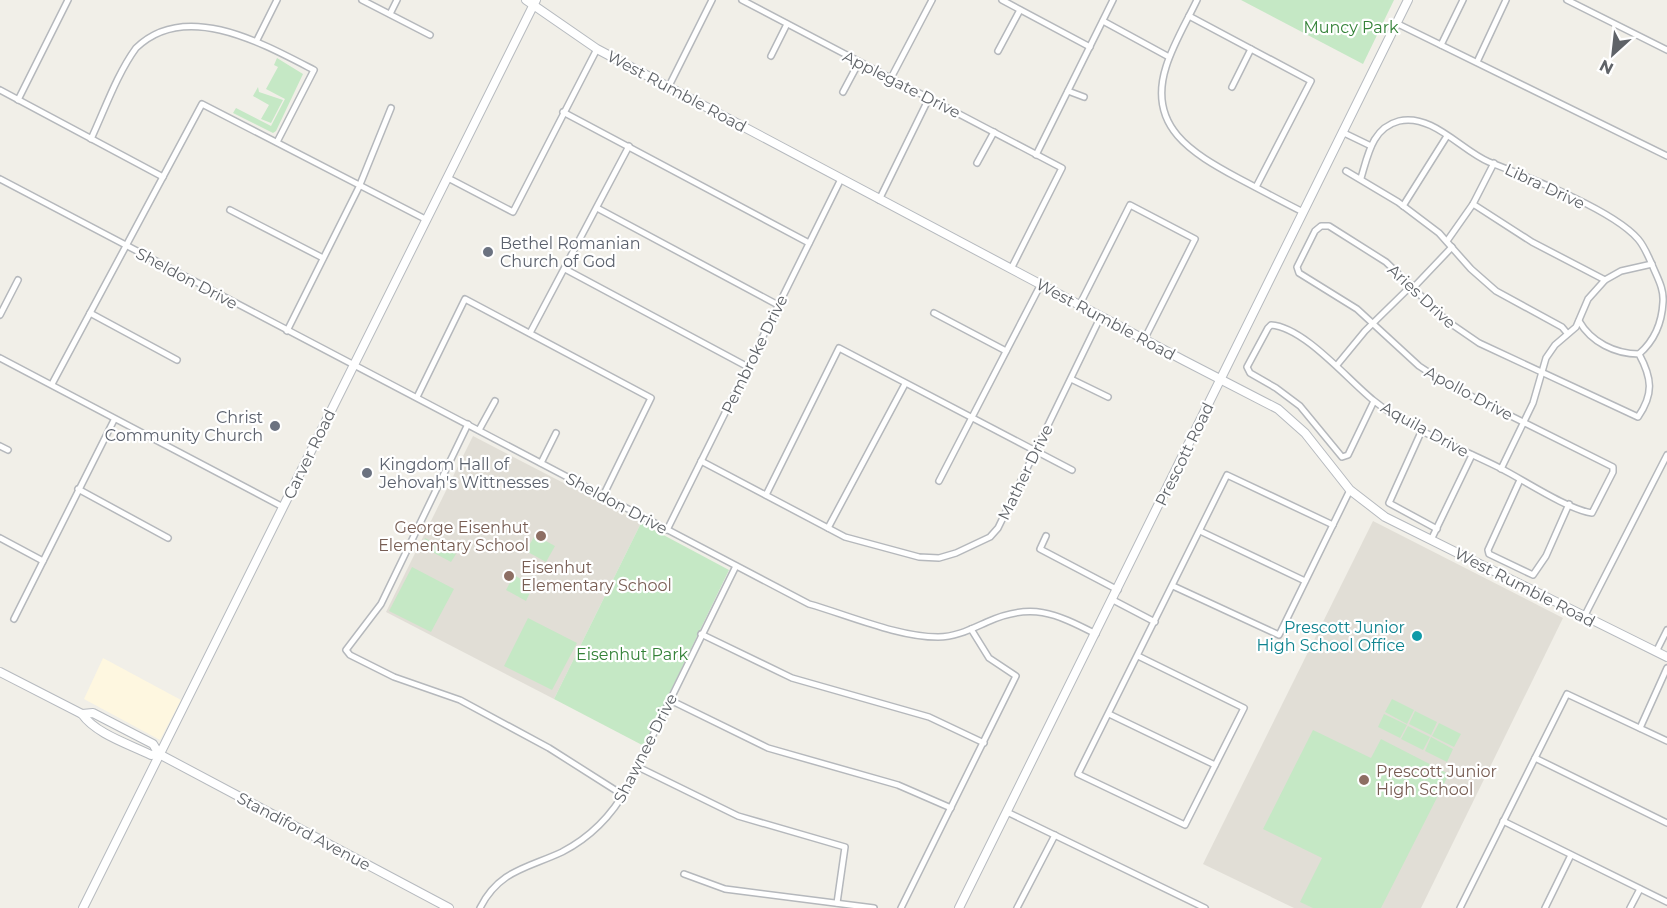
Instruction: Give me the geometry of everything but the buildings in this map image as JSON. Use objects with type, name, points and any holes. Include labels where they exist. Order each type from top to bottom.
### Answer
[{"type":"street","points":[[18,100],[68,0]]},
{"type":"street","points":[[257,40],[277,0]]},
{"type":"street","points":[[362,0],[430,35]]},
{"type":"street","points":[[390,14],[397,0]]},
{"type":"street","points":[[669,86],[712,0]]},
{"type":"street","name":"Applegate Drive","points":[[742,0],[1062,168],[1011,269]]},
{"type":"street","points":[[891,78],[932,0]]},
{"type":"street","points":[[1002,0],[1090,47]]},
{"type":"street","points":[[1036,155],[1113,0]]},
{"type":"street","points":[[1197,0],[1169,57],[1163,80],[1162,102],[1175,134],[1198,156],[1303,212]]},
{"type":"street","name":"Prescott Road","points":[[959,908],[1408,0]]},
{"type":"street","points":[[1441,45],[1463,0]]},
{"type":"street","points":[[1476,62],[1506,0]]},
{"type":"street","points":[[1568,0],[1667,50]]},
{"type":"street","name":"West Rumble Road","points":[[532,2],[597,49],[879,200],[1265,400],[1289,417],[1350,490],[1390,520],[1434,534],[1584,617],[1667,657]]},
{"type":"street","name":"Carver Road","points":[[83,908],[448,178],[532,2]]},
{"type":"street","points":[[998,51],[1020,10]]},
{"type":"street","points":[[1190,16],[1311,81],[1256,188]]},
{"type":"street","points":[[90,138],[137,46],[157,28],[183,19]]},
{"type":"street","points":[[1103,21],[1169,57]]},
{"type":"street","points":[[1396,23],[1667,156]]},
{"type":"street","points":[[224,24],[314,70],[277,142]]},
{"type":"street","points":[[771,56],[787,24]]},
{"type":"street","points":[[448,178],[513,212],[597,49]]},
{"type":"street","points":[[1232,87],[1251,49]]},
{"type":"street","points":[[843,92],[859,62]]},
{"type":"street","points":[[0,90],[163,177]]},
{"type":"street","points":[[1068,91],[1084,98]]},
{"type":"street","points":[[879,200],[929,98]]},
{"type":"street","points":[[52,384],[202,104],[359,187],[427,220]]},
{"type":"street","points":[[287,331],[359,187],[391,108]]},
{"type":"street","points":[[563,112],[809,243]]},
{"type":"street","name":"Libra Drive","points":[[1361,178],[1371,146],[1378,134],[1389,124],[1409,120],[1447,136],[1494,164],[1604,213],[1639,239],[1661,284],[1663,308],[1658,328],[1639,354]]},
{"type":"street","points":[[977,163],[994,132]]},
{"type":"street","points":[[1342,132],[1371,146]]},
{"type":"street","points":[[1404,206],[1447,136]]},
{"type":"street","points":[[530,333],[629,146]]},
{"type":"street","points":[[1447,241],[1473,204],[1494,164]]},
{"type":"street","points":[[1346,171],[1404,206],[1447,241],[1471,270],[1496,291],[1557,324],[1567,333]]},
{"type":"street","name":"Sheldon Drive","points":[[0,179],[809,604],[913,634],[942,637],[971,629],[1001,616],[1035,611],[1057,615],[1096,634]]},
{"type":"street","name":"Pembroke Drive","points":[[667,530],[841,179]]},
{"type":"street","points":[[1473,204],[1532,242],[1605,280]]},
{"type":"street","points":[[1080,304],[1130,205],[1196,239],[1145,338]]},
{"type":"street","points":[[597,208],[778,305]]},
{"type":"street","points":[[230,210],[322,258]]},
{"type":"street","name":"Aries Drive","points":[[1297,270],[1315,231],[1325,225],[1374,253],[1413,286],[1458,330],[1542,374],[1638,417],[1648,400],[1651,386],[1649,373],[1639,354]]},
{"type":"street","points":[[1337,365],[1374,323],[1452,247]]},
{"type":"street","points":[[1501,469],[1523,423],[1546,358],[1567,333],[1576,327],[1588,299],[1605,280],[1621,271],[1652,264]]},
{"type":"street","points":[[565,269],[747,367]]},
{"type":"street","name":"Apollo Drive","points":[[1297,270],[1343,299],[1374,323],[1427,372],[1613,468],[1592,513]]},
{"type":"street","points":[[0,315],[18,280]]},
{"type":"street","points":[[939,481],[1041,284]]},
{"type":"street","points":[[417,397],[465,299],[530,333],[651,398],[603,496]]},
{"type":"street","points":[[90,313],[177,360]]},
{"type":"street","points":[[934,313],[1006,351]]},
{"type":"street","name":"Mather Drive","points":[[701,461],[845,537],[919,557],[939,558],[956,553],[994,534],[1101,316]]},
{"type":"street","points":[[1579,321],[1597,341],[1622,353],[1639,354]]},
{"type":"street","name":"Aquila Drive","points":[[1374,401],[1348,455],[1342,457],[1300,406],[1248,370],[1265,331],[1271,325],[1299,337],[1337,365],[1374,401],[1422,430],[1569,504],[1592,513]]},
{"type":"street","points":[[766,495],[838,348],[1072,470]]},
{"type":"street","points":[[0,358],[283,507]]},
{"type":"street","points":[[1071,379],[1108,397]]},
{"type":"street","points":[[828,528],[906,384]]},
{"type":"street","points":[[479,430],[495,401]]},
{"type":"street","points":[[14,619],[114,420]]},
{"type":"street","points":[[468,424],[381,604],[346,650],[350,655],[394,677],[460,700],[549,748],[623,795]]},
{"type":"street","points":[[1422,430],[1389,503],[1434,534],[1472,456]]},
{"type":"street","points":[[541,463],[556,433]]},
{"type":"street","points":[[0,446],[8,450]]},
{"type":"street","points":[[1584,617],[1667,455]]},
{"type":"street","points":[[1138,656],[1244,708],[1185,825],[1078,774],[1227,475],[1333,525]]},
{"type":"street","points":[[1520,480],[1503,512],[1488,552],[1533,575],[1546,556],[1569,504]]},
{"type":"street","points":[[78,489],[168,538]]},
{"type":"street","points":[[1173,585],[1279,635],[1350,490]]},
{"type":"street","points":[[1200,531],[1305,581]]},
{"type":"street","points":[[1046,536],[1040,549],[1118,590]]},
{"type":"street","points":[[0,538],[43,561]]},
{"type":"street","name":"Shawnee Drive","points":[[480,908],[489,894],[509,875],[530,863],[561,852],[586,837],[623,795],[736,566]]},
{"type":"street","points":[[1113,600],[1155,622]]},
{"type":"street","points":[[901,908],[1016,676],[989,658],[971,629]]},
{"type":"street","points":[[1656,652],[1667,630]]},
{"type":"street","points":[[701,634],[792,678],[929,717],[984,743]]},
{"type":"street","points":[[1640,728],[1667,668]]},
{"type":"street","name":"Standiford Avenue","points":[[0,672],[82,714],[89,724],[151,754],[159,754],[449,908]]},
{"type":"street","points":[[1460,908],[1568,694],[1667,741]]},
{"type":"street","points":[[670,700],[768,748],[898,785],[951,808]]},
{"type":"street","points":[[1109,714],[1215,765]]},
{"type":"street","points":[[1535,758],[1667,823]]},
{"type":"street","points":[[638,767],[738,816],[845,847],[837,903]]},
{"type":"street","points":[[1007,812],[1205,908]]},
{"type":"street","points":[[1503,821],[1667,902]]},
{"type":"street","points":[[1017,908],[1055,835]]},
{"type":"street","points":[[1545,908],[1571,855]]},
{"type":"street","points":[[684,874],[725,889],[874,908]]},
{"type":"street","points":[[1630,908],[1640,889]]},
{"type":"shaded area","name":"Eisenhut Elementary School","points":[[473,436],[641,523],[554,699],[386,612]]},
{"type":"shaded area","name":"Prescott Junior High School","points":[[1373,521],[1563,618],[1421,908],[1294,908],[1203,864]]},
{"type":"shaded area","points":[[103,658],[181,700],[160,740],[84,699]]},
{"type":"green space","name":"Muncy Park","points":[[1241,0],[1394,0],[1363,64]]},
{"type":"green space","points":[[277,58],[303,74],[273,133],[233,113],[236,108],[271,126],[285,99],[266,89],[278,67],[274,65]]},
{"type":"green space","points":[[258,87],[259,92],[283,100],[271,123],[261,119],[269,105],[253,96]]},
{"type":"green space","name":"Eisenhut Park","points":[[641,523],[729,570],[644,746],[554,699]]},
{"type":"green space","points":[[535,535],[555,546],[546,562],[526,551]]},
{"type":"green space","points":[[425,538],[456,554],[451,562],[421,546]]},
{"type":"green space","points":[[412,567],[454,589],[431,632],[389,611]]},
{"type":"green space","points":[[514,575],[533,586],[526,601],[506,590]]},
{"type":"green space","points":[[528,618],[577,643],[552,690],[504,666]]},
{"type":"green space","points":[[1392,699],[1414,710],[1407,724],[1385,712]]},
{"type":"green space","points":[[1415,711],[1437,722],[1431,735],[1409,724]]},
{"type":"green space","points":[[1384,714],[1407,725],[1400,738],[1378,727]]},
{"type":"green space","points":[[1439,723],[1461,734],[1454,747],[1432,736]]},
{"type":"green space","points":[[1408,726],[1430,737],[1423,750],[1401,739]]},
{"type":"green space","points":[[1313,730],[1371,758],[1381,739],[1449,774],[1381,908],[1313,908],[1300,902],[1322,858],[1263,829]]},
{"type":"green space","points":[[1431,737],[1453,749],[1447,762],[1425,751]]},
{"type":"place","name":"Bethel Romanian Church of God","points":[[488,252]]},
{"type":"place","name":"Christ Community Church","points":[[275,426]]},
{"type":"place","name":"Kingdom Hall of Jehovah's Wittnesses","points":[[367,473]]},
{"type":"place","name":"George Eisenhut Elementary School","points":[[541,536]]},
{"type":"place","name":"Eisenhut Elementary School","points":[[509,576]]},
{"type":"place","name":"Prescott Junior High School Office","points":[[1417,636]]},
{"type":"place","name":"Prescott Junior High School","points":[[1364,780]]}]
